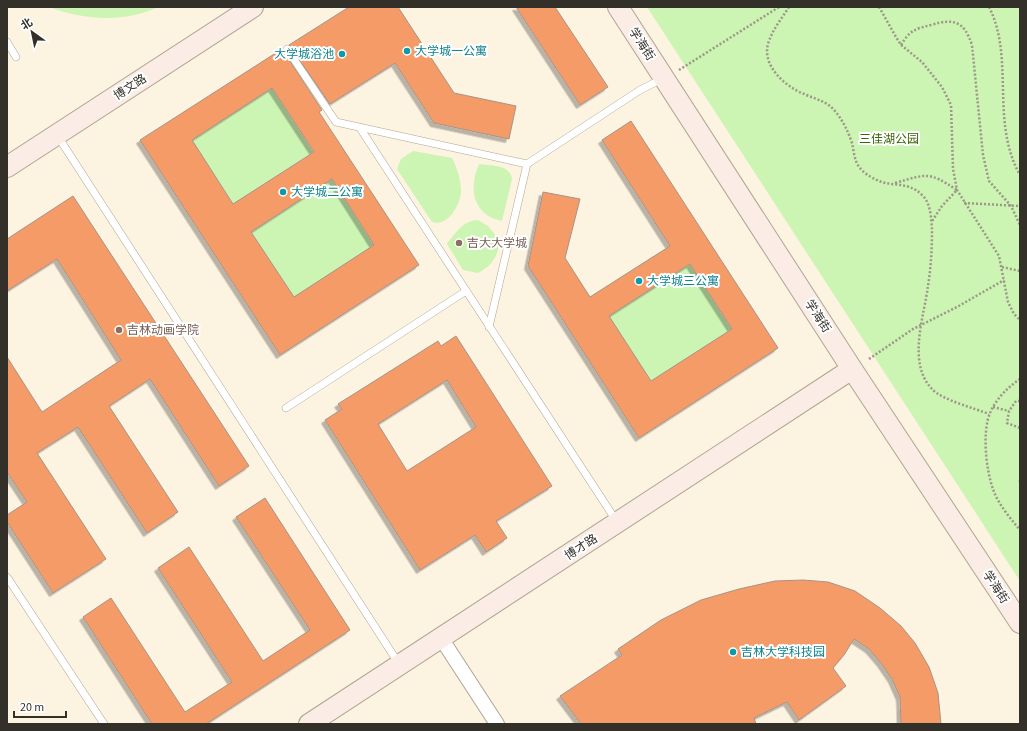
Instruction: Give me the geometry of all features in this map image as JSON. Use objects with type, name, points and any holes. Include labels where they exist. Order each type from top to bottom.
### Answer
[{"type":"street","name":"博文路","points":[[7,167],[252,7]]},
{"type":"street","name":"学海街","points":[[618,7],[664,78],[860,364],[1020,623]]},
{"type":"street","name":"博才路","points":[[309,724],[860,364]]},
{"type":"street","points":[[441,638],[497,724]]},
{"type":"lane","points":[[7,42],[16,57]]},
{"type":"lane","points":[[287,48],[336,122],[527,164]]},
{"type":"lane","points":[[489,327],[527,164],[640,90],[664,78]]},
{"type":"lane","points":[[360,128],[617,523]]},
{"type":"lane","points":[[57,135],[400,665]]},
{"type":"lane","points":[[286,408],[466,291]]},
{"type":"lane","points":[[7,577],[104,724]]},
{"type":"path","points":[[664,78],[779,7]]},
{"type":"path","points":[[788,7],[768,42],[768,58],[773,70],[783,81],[802,94],[824,101],[834,110],[846,126],[860,169],[876,180],[892,184],[907,185],[923,195],[929,206],[931,222],[931,264],[919,350],[920,365],[924,378],[932,389],[945,398],[989,414]]},
{"type":"path","points":[[879,7],[901,45],[922,62],[942,87],[951,105],[953,169],[957,190],[963,202],[993,243],[1002,267],[1008,302],[1014,314],[1020,320]]},
{"type":"path","points":[[989,7],[996,22],[1000,41],[1003,118],[1012,161],[1020,175]]},
{"type":"path","points":[[901,45],[907,35],[913,30],[944,21],[954,21],[968,33],[972,45],[983,155],[989,181],[1011,206],[1020,225]]},
{"type":"path","points":[[892,184],[929,175],[957,190]]},
{"type":"path","points":[[931,222],[942,206],[957,190]]},
{"type":"path","points":[[963,202],[1020,206]]},
{"type":"path","points":[[1002,267],[1020,271]]},
{"type":"path","points":[[860,364],[883,348],[922,325],[1004,280]]},
{"type":"path","points":[[1020,379],[996,401],[989,414],[986,435],[987,465],[993,490],[1010,518],[1020,530]]},
{"type":"path","points":[[1020,401],[1016,401],[1009,411],[1007,423],[1020,428]]},
{"type":"path","points":[[993,407],[1009,411]]},
{"type":"green space","points":[[49,7],[158,7],[132,16],[104,18],[76,15]]},
{"type":"green space","name":"三佳湖公园","points":[[647,7],[1020,7],[1020,581]]},
{"type":"green space","points":[[272,88],[313,152],[233,204],[192,140]]},
{"type":"green space","points":[[413,151],[452,158],[454,162],[460,183],[460,197],[456,209],[452,214],[448,218],[438,223],[432,222],[397,169],[401,159]]},
{"type":"green space","points":[[479,164],[504,168],[510,174],[512,179],[502,221],[492,218],[485,213],[479,207],[476,200],[474,183]]},
{"type":"green space","points":[[332,179],[374,245],[294,297],[251,232]]},
{"type":"green space","points":[[478,220],[488,226],[500,241],[494,260],[491,264],[478,273],[463,270],[447,244],[457,231],[464,225],[468,222]]},
{"type":"green space","points":[[690,264],[732,329],[651,381],[609,316]]},
{"type":"building","points":[[349,7],[398,7],[454,93],[516,106],[509,139],[434,123],[395,63],[330,104],[289,45]]},
{"type":"building","points":[[516,7],[555,7],[608,87],[580,105]]},
{"type":"building","name":"大学城二公寓","points":[[282,49],[322,110],[319,112],[419,265],[280,355],[140,140]],"holes":[[[272,88],[314,152],[233,204],[192,140]],[[332,179],[374,245],[294,297],[251,232]]]},
{"type":"building","name":"大学城三公寓","points":[[631,121],[778,348],[639,438],[528,266],[543,192],[580,199],[565,258],[590,297],[670,246],[602,140]],"holes":[[[690,264],[732,329],[651,381],[609,316]]]},
{"type":"building","points":[[73,196],[249,466],[219,486],[150,379],[109,406],[178,512],[147,533],[78,427],[37,453],[106,559],[53,593],[7,522],[7,515],[27,502],[7,472],[7,357],[42,412],[121,360],[57,259],[7,291],[7,239]]},
{"type":"building","points":[[456,336],[552,486],[496,521],[507,538],[486,552],[475,535],[420,570],[325,420],[342,409],[338,404],[438,341],[441,346]],"holes":[[[447,380],[476,427],[407,471],[378,424]]]},
{"type":"building","points":[[265,498],[350,630],[206,724],[152,724],[83,617],[111,598],[185,712],[232,682],[158,568],[189,547],[263,661],[310,630],[236,517]]},
{"type":"building","name":"吉林大学科技园","points":[[803,580],[828,582],[855,591],[880,608],[901,626],[915,643],[929,667],[938,693],[941,724],[901,724],[900,697],[892,679],[869,649],[854,639],[844,655],[833,668],[846,686],[799,720],[787,702],[754,718],[756,724],[581,724],[560,696],[622,655],[618,649],[661,620],[701,600],[739,589],[775,581]]},
{"type":"place","name":"大学城一公寓","points":[[407,51]]},
{"type":"place","name":"大学城浴池","points":[[342,54]]},
{"type":"place","name":"大学城二公寓","points":[[283,192]]},
{"type":"place","name":"吉大大学城","points":[[459,243]]},
{"type":"place","name":"大学城三公寓","points":[[639,281]]},
{"type":"place","name":"吉林动画学院","points":[[119,330]]},
{"type":"place","name":"吉林大学科技园","points":[[733,652]]}]
